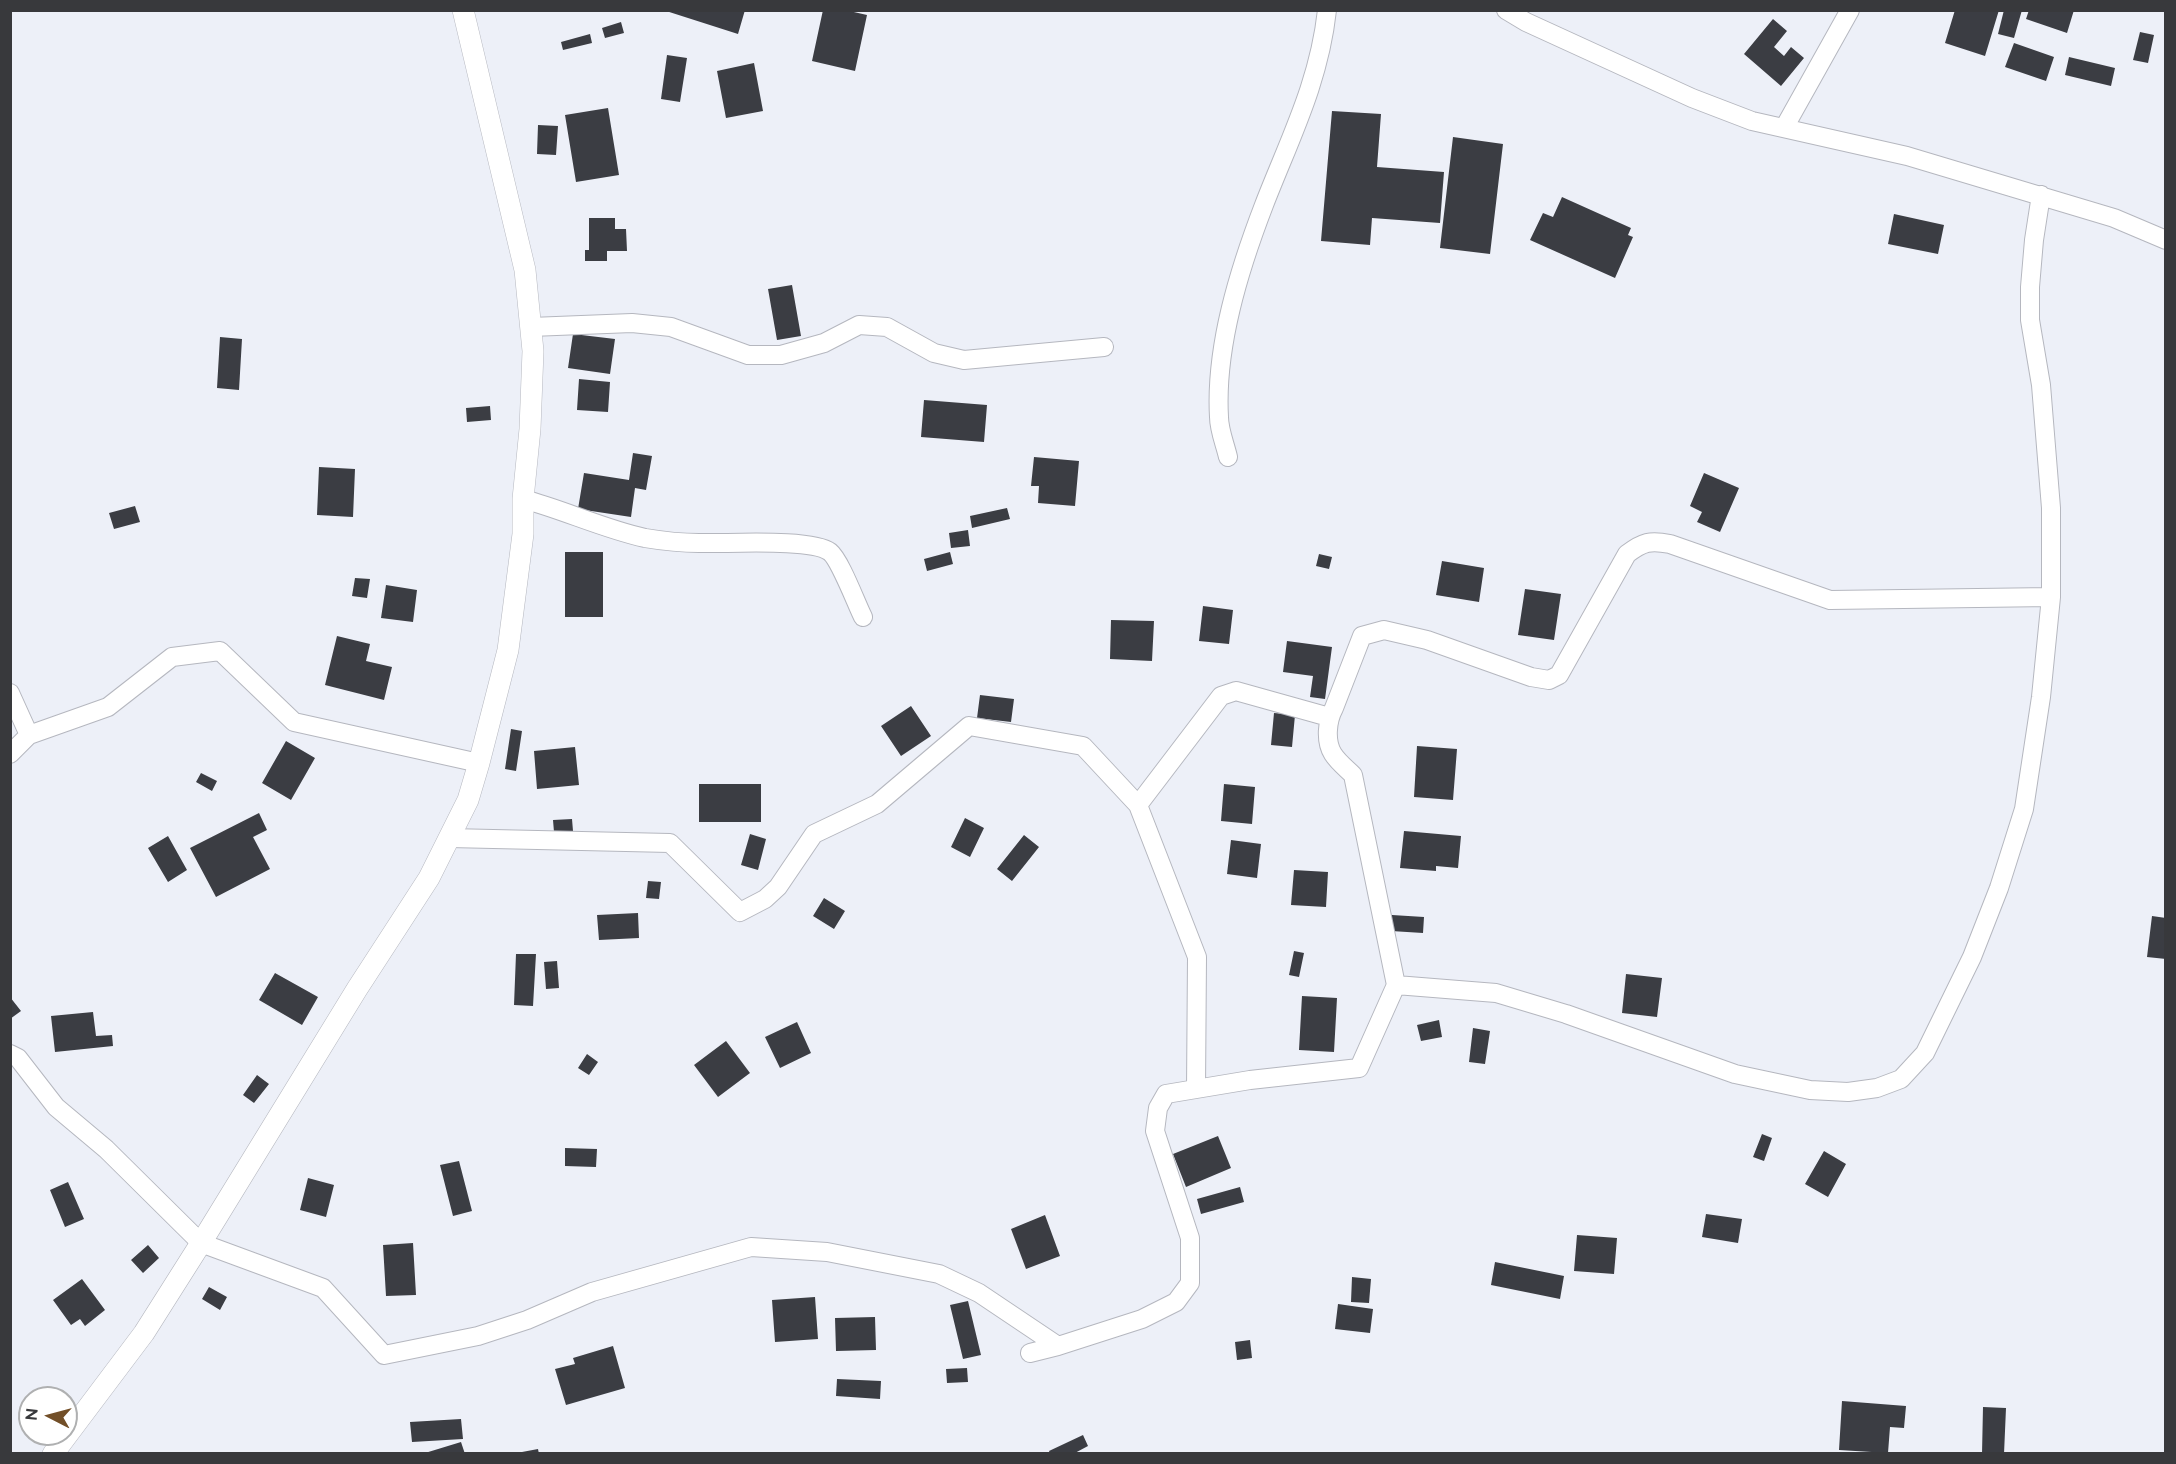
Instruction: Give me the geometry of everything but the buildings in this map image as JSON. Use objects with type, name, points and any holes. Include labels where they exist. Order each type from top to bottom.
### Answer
[{"type":"street","points":[[53,1454],[144,1333],[357,989],[429,878],[468,800],[479,763],[508,650],[523,534],[523,499],[530,429],[533,351],[525,270],[464,10]]},
{"type":"street","points":[[1228,457],[1219,420],[1219,375],[1236,287],[1264,205],[1309,95],[1324,36],[1327,10]]},
{"type":"street","points":[[1506,10],[1526,22],[1692,98],[1752,121],[1907,156],[2114,218],[2166,240]]},
{"type":"street","points":[[1784,128],[1850,10]]},
{"type":"street","points":[[1395,985],[1496,993],[1566,1014],[1735,1074],[1810,1090],[1848,1092],[1877,1088],[1901,1079],[1925,1053],[1972,957],[1999,888],[2024,809],[2041,697],[2051,597],[2051,508],[2041,385],[2030,320],[2030,287],[2041,195]]},
{"type":"street","points":[[531,327],[632,323],[671,327],[748,355],[781,356],[824,343],[860,325],[887,327],[934,353],[964,360],[1104,347]]},
{"type":"street","points":[[523,499],[560,509],[600,525],[644,538],[701,543],[773,543],[821,547],[832,553],[862,617]]},
{"type":"street","points":[[1030,1353],[1142,1319],[1176,1302],[1191,1283],[1190,1238],[1155,1131],[1158,1108],[1166,1094],[1250,1080],[1359,1068],[1395,985],[1353,775],[1332,753],[1327,727],[1362,636],[1384,630],[1427,640],[1531,677],[1549,680],[1559,675],[1627,554],[1639,544],[1655,541],[1670,544],[1830,600],[2051,597]]},
{"type":"street","points":[[10,754],[29,735],[108,707],[172,657],[220,651],[294,722],[479,763]]},
{"type":"street","points":[[1138,805],[1221,696],[1236,691],[1329,717]]},
{"type":"street","points":[[10,693],[29,735]]},
{"type":"street","points":[[449,838],[670,843],[741,912],[765,899],[778,887],[814,834],[877,804],[969,726],[1083,746],[1138,805],[1197,957],[1196,1089]]},
{"type":"street","points":[[10,1054],[18,1058],[56,1107],[106,1149],[201,1243],[322,1288],[384,1355],[478,1336],[527,1320],[592,1292],[752,1247],[827,1252],[939,1274],[979,1293],[1058,1346]]}]
